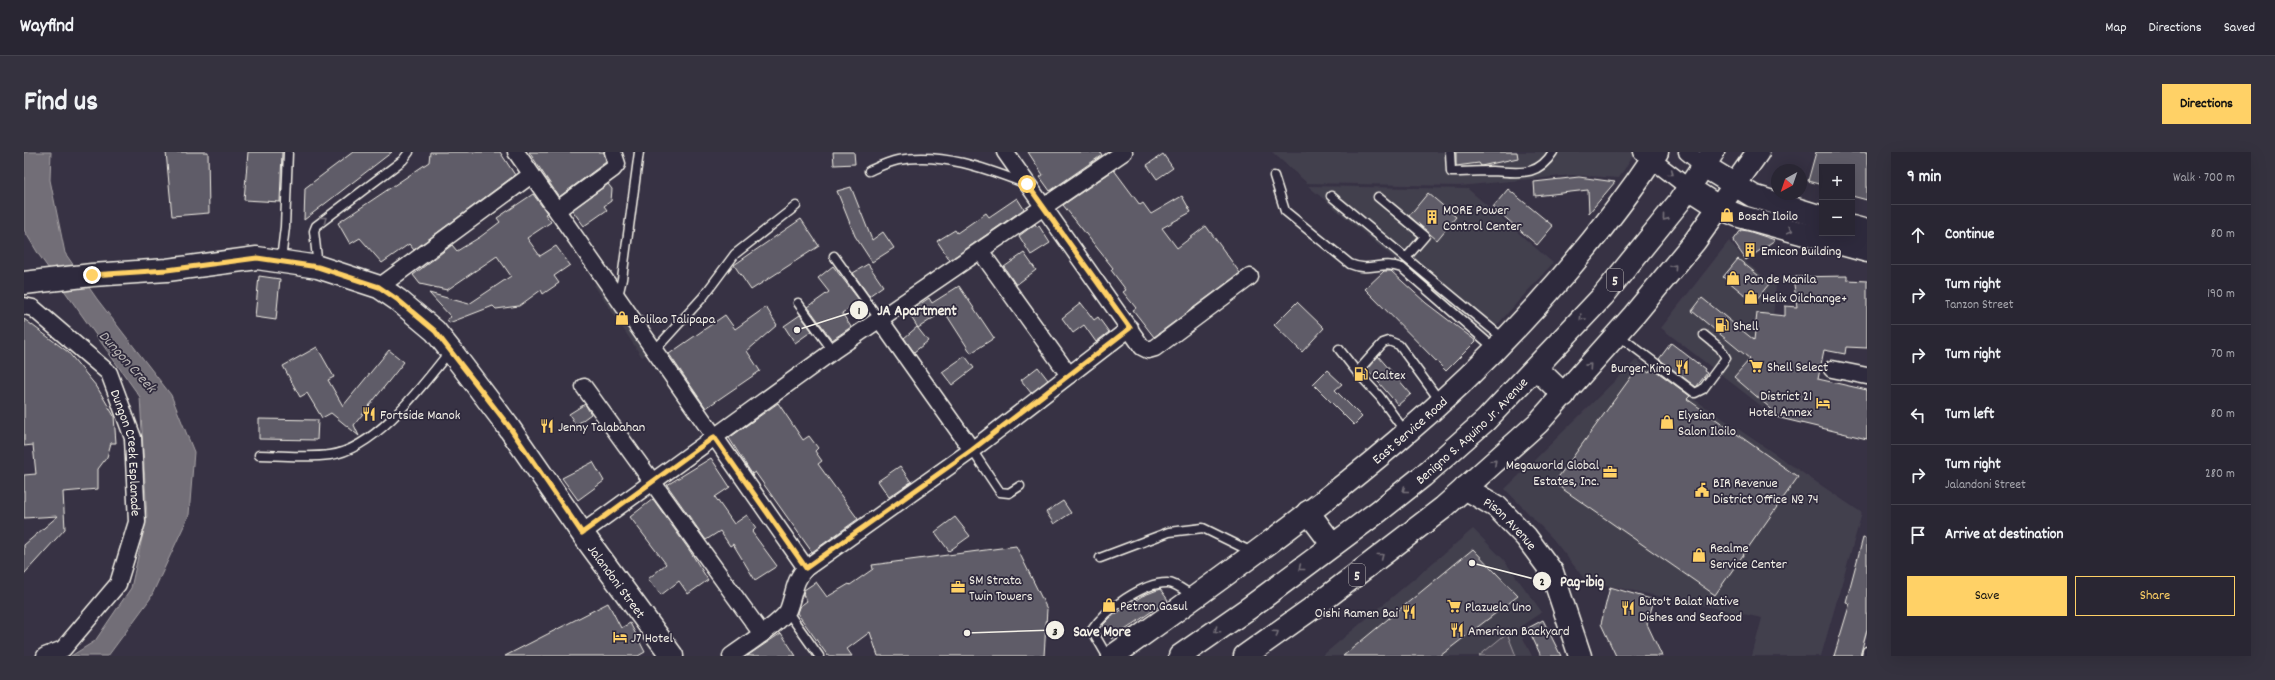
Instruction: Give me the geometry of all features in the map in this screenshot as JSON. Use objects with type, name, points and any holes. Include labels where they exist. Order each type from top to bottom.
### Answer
[{"type":"main road","name":"5","points":[[1245,656],[1364,569],[1443,508],[1538,423],[1617,335],[1695,241],[1736,186],[1758,152]]},
{"type":"main road","name":"East Service Road","points":[[1113,656],[1255,554],[1406,433],[1500,344],[1563,276],[1651,154]]},
{"type":"main road","points":[[1708,159],[1736,186],[1753,196],[1819,216]]},
{"type":"main road","name":"Benigno S. Aquino Jr. Avenue","points":[[1180,656],[1249,608],[1423,476],[1486,420],[1603,296],[1689,188],[1708,159]]},
{"type":"main road","points":[[1689,188],[1720,208],[1739,216],[1867,251]]},
{"type":"main road","points":[[1855,227],[1867,231]]},
{"type":"main road","name":"Jalandoni Street","points":[[24,283],[92,275],[167,270],[257,258],[318,267],[379,287],[398,300],[435,331],[451,350],[508,425],[582,533],[672,656]]},
{"type":"main road","points":[[1536,368],[1564,395]]},
{"type":"main road","name":"Pison Avenue","points":[[1465,488],[1497,507],[1526,537],[1552,572],[1580,656]]},
{"type":"main road","points":[[1308,512],[1332,544]]},
{"type":"street","points":[[516,152],[806,568]]},
{"type":"street","points":[[557,210],[613,169],[617,164],[613,152]]},
{"type":"street","points":[[1005,152],[1142,347],[1148,350],[1155,348],[1250,277]]},
{"type":"street","points":[[1687,152],[1708,159]]},
{"type":"street","points":[[1651,154],[1689,188]]},
{"type":"street","points":[[582,533],[833,351],[981,252],[1114,155]]},
{"type":"street","points":[[379,287],[531,175]]},
{"type":"street","points":[[981,252],[1069,375]]},
{"type":"street","name":"Dungon Creek Esplanade","points":[[24,306],[33,308],[109,373],[133,438],[137,522],[118,584],[63,649],[45,656]]},
{"type":"street","points":[[880,320],[972,450]]},
{"type":"street","points":[[731,656],[762,634],[787,611],[798,578],[806,568],[972,450],[1130,328]]},
{"type":"street","points":[[1832,369],[1867,376]]},
{"type":"street","points":[[584,387],[762,634]]},
{"type":"lane","points":[[280,261],[285,227],[288,152]]},
{"type":"lane","points":[[318,267],[314,231],[316,226],[403,160],[409,152]]},
{"type":"lane","points":[[617,297],[622,279],[638,152]]},
{"type":"lane","points":[[1450,152],[1452,172],[1492,171],[1518,174],[1537,169],[1553,152]]},
{"type":"lane","points":[[869,171],[898,160],[932,158],[957,160],[1027,184]]},
{"type":"lane","points":[[1274,176],[1285,211],[1350,264],[1359,268],[1386,264],[1402,268],[1500,344]]},
{"type":"lane","points":[[1331,196],[1406,258],[1500,344]]},
{"type":"lane","points":[[1378,197],[1425,236],[1406,258]]},
{"type":"lane","points":[[655,350],[703,297],[735,254],[796,206]]},
{"type":"lane","points":[[834,256],[880,320]]},
{"type":"lane","points":[[798,303],[833,351]]},
{"type":"lane","points":[[1617,335],[1695,393],[1703,389],[1716,374],[1726,358],[1724,353],[1704,335]]},
{"type":"lane","points":[[1357,372],[1383,343],[1394,342],[1399,345],[1440,401]]},
{"type":"lane","points":[[1339,349],[1380,398],[1406,433]]},
{"type":"lane","points":[[259,455],[330,455],[359,444],[378,432],[451,350]]},
{"type":"lane","points":[[972,450],[1000,492],[1009,493],[1020,486]]},
{"type":"lane","points":[[1100,558],[1169,532],[1203,528],[1255,554]]},
{"type":"lane","points":[[1107,656],[1092,630],[1097,623],[1133,593],[1156,584],[1170,583],[1195,597]]},
{"type":"lane","points":[[787,611],[819,656]]},
{"type":"lane","points":[[1866,656],[1867,651]]},
{"type":"shaded area","points":[[1272,152],[1635,152],[1619,178],[1572,175],[1459,186],[1307,183]]},
{"type":"shaded area","points":[[1308,186],[1468,189],[1553,263],[1487,336]]},
{"type":"shaded area","points":[[1729,241],[1747,263],[1776,286],[1764,408],[1661,328]]},
{"type":"shaded area","name":"Bolilao Talipapa","points":[[602,282],[649,352],[642,357],[594,285]]},
{"type":"shaded area","points":[[1636,360],[1862,513],[1821,656],[1752,656],[1762,618],[1586,581],[1553,539],[1505,489]]},
{"type":"shaded area","points":[[1473,529],[1503,559],[1542,612],[1518,628],[1532,656],[1322,656]]},
{"type":"shaded area","points":[[1507,633],[1516,656],[1479,656]]},
{"type":"water","name":"Dungon Creek","points":[[24,152],[51,152],[50,180],[65,253],[97,299],[171,395],[194,452],[189,515],[150,599],[108,656],[71,656],[95,641],[131,588],[147,516],[140,397],[39,255],[24,230]]},
{"type":"building","points":[[166,152],[208,152],[209,213],[172,216]]},
{"type":"building","points":[[248,152],[282,152],[280,202],[244,200]]},
{"type":"building","points":[[353,152],[392,152],[304,220],[305,188]]},
{"type":"building","points":[[430,152],[500,152],[515,175],[414,250],[409,244],[382,263],[360,238],[350,244],[338,223],[429,162]]},
{"type":"building","points":[[529,152],[604,152],[606,162],[559,197]]},
{"type":"building","points":[[833,152],[854,152],[855,164],[834,165]]},
{"type":"building","points":[[1028,152],[1100,152],[1102,155],[1050,191],[1040,177],[1043,175]]},
{"type":"building","points":[[1456,152],[1517,152],[1518,158],[1481,166],[1479,163],[1456,166]]},
{"type":"building","points":[[1816,152],[1867,152],[1867,200],[1855,197],[1855,164],[1819,164],[1819,184],[1808,181]]},
{"type":"building","points":[[1163,154],[1173,168],[1157,179],[1147,165]]},
{"type":"building","points":[[1114,170],[1140,205],[1143,203],[1151,214],[1182,196],[1191,212],[1162,228],[1177,248],[1206,226],[1240,273],[1154,337],[1133,310],[1136,308],[1123,292],[1126,290],[1111,270],[1113,268],[1063,205]]},
{"type":"building","points":[[1579,177],[1615,182],[1589,213],[1588,190],[1535,196],[1534,182]]},
{"type":"building","points":[[608,184],[612,189],[611,201],[604,206],[607,210],[584,226],[572,210]]},
{"type":"building","points":[[851,187],[872,240],[883,232],[894,248],[872,262],[855,236],[837,191]]},
{"type":"building","points":[[1508,189],[1553,226],[1537,245],[1493,207]]},
{"type":"building","name":"MORE Power Control Center","points":[[1428,193],[1456,217],[1437,240],[1409,216]]},
{"type":"building","points":[[533,194],[547,213],[545,214],[551,222],[527,238],[540,256],[556,246],[570,265],[554,276],[559,283],[543,294],[541,290],[519,306],[496,309],[493,306],[449,323],[447,319],[451,317],[429,293],[469,304],[511,276],[497,256],[447,290],[420,284],[413,275],[452,245],[457,251],[480,237],[500,222],[497,218]]},
{"type":"building","points":[[1017,198],[1024,209],[950,260],[937,241],[955,230],[957,233],[986,213],[989,217]]},
{"type":"building","points":[[801,219],[819,246],[751,290],[734,265]]},
{"type":"building","points":[[1035,224],[1037,227],[1039,226],[1050,243],[1031,255],[1019,236]]},
{"type":"building","name":"Emicon Building","points":[[1741,230],[1775,240],[1746,260],[1733,241]]},
{"type":"building","points":[[1024,253],[1036,270],[1016,285],[1004,267]]},
{"type":"building","points":[[1738,259],[1769,284],[1756,300],[1751,300],[1723,277]]},
{"type":"building","points":[[868,264],[883,286],[869,296],[853,273]]},
{"type":"building","points":[[833,266],[860,301],[842,313],[851,327],[832,340],[808,307],[829,292],[818,278]]},
{"type":"building","points":[[1384,271],[1391,271],[1426,303],[1476,341],[1446,371],[1365,289]]},
{"type":"building","points":[[259,276],[280,279],[276,320],[255,317]]},
{"type":"building","points":[[1847,276],[1847,280],[1867,281],[1867,348],[1846,347],[1845,354],[1824,350],[1818,379],[1867,390],[1867,439],[1776,417],[1777,414],[1734,377],[1750,359],[1692,311],[1702,298],[1754,340],[1757,313],[1785,316],[1785,306],[1797,307],[1793,277]]},
{"type":"building","points":[[959,286],[994,338],[971,353],[944,311],[918,328],[908,312],[929,298],[932,303]]},
{"type":"building","points":[[1297,302],[1324,328],[1302,352],[1274,325]]},
{"type":"building","points":[[1081,303],[1094,320],[1098,317],[1109,332],[1096,342],[1084,325],[1073,333],[1062,318]]},
{"type":"building","points":[[766,307],[777,325],[747,351],[760,371],[706,408],[669,354],[725,315],[735,329]]},
{"type":"building","points":[[800,315],[812,331],[795,343],[784,326]]},
{"type":"building","points":[[24,319],[68,352],[97,387],[114,416],[116,443],[111,443],[107,457],[98,469],[98,489],[63,492],[65,529],[24,574],[24,545],[58,516],[24,518],[24,475],[36,474],[33,445],[24,446]]},
{"type":"building","points":[[917,327],[928,341],[914,352],[904,338]]},
{"type":"building","points":[[1671,343],[1705,369],[1704,371],[1707,373],[1696,387],[1659,359]]},
{"type":"building","points":[[317,347],[334,377],[328,380],[343,406],[389,350],[404,362],[354,425],[359,436],[331,413],[322,418],[307,393],[300,397],[283,366]]},
{"type":"building","points":[[965,356],[974,368],[952,385],[942,372]]},
{"type":"building","points":[[1378,356],[1411,394],[1398,405],[1367,369]]},
{"type":"building","points":[[1639,366],[1649,373],[1652,368],[1690,396],[1687,399],[1798,477],[1715,595],[1554,483]]},
{"type":"building","points":[[1038,367],[1048,380],[1031,393],[1021,380]]},
{"type":"building","points":[[1327,370],[1342,384],[1335,390],[1362,417],[1354,425],[1313,384]]},
{"type":"building","points":[[778,403],[803,440],[809,436],[818,448],[815,451],[822,461],[818,464],[858,519],[812,552],[755,472],[752,474],[729,438]]},
{"type":"building","points":[[585,404],[591,414],[576,425],[569,414]]},
{"type":"building","points":[[259,419],[318,420],[317,440],[259,439]]},
{"type":"building","points":[[711,458],[730,487],[715,497],[734,524],[747,515],[756,528],[752,532],[777,566],[755,580],[733,544],[730,546],[720,531],[706,540],[667,485]]},
{"type":"building","points":[[593,462],[604,481],[578,500],[562,478]]},
{"type":"building","points":[[900,466],[911,482],[889,497],[878,481]]},
{"type":"building","points":[[653,499],[690,551],[708,580],[688,594],[679,581],[661,595],[648,579],[666,564],[630,517]]},
{"type":"building","points":[[1063,501],[1071,513],[1054,524],[1046,512]]},
{"type":"building","points":[[955,517],[970,536],[949,551],[935,532]]},
{"type":"building","points":[[1863,538],[1867,539],[1867,630],[1860,656],[1834,656],[1850,603],[1846,602]]},
{"type":"building","name":"SM Strata Twin Towers","points":[[1016,546],[1047,609],[1044,656],[878,656],[870,632],[847,649],[852,656],[828,656],[797,613],[799,607],[807,601],[803,595],[804,590],[816,582],[827,597],[849,584],[850,585],[873,569],[872,565]]},
{"type":"building","name":"Plazuela Uno","points":[[1473,549],[1518,596],[1440,656],[1343,656]]},
{"type":"building","points":[[1610,587],[1654,600],[1647,624],[1662,656],[1616,656],[1601,624]]},
{"type":"building","points":[[1160,589],[1168,600],[1112,639],[1103,625],[1111,617],[1142,596]]},
{"type":"building","points":[[608,603],[621,628],[630,623],[645,652],[638,656],[505,656]]},
{"type":"building","points":[[1543,620],[1561,656],[1541,656],[1528,628]]},
{"type":"building","points":[[781,633],[796,656],[747,656]]},
{"type":"place","name":"Bosch Iloilo","points":[[1727,215]]},
{"type":"place","name":"MORE Power Control Center","points":[[1432,217]]},
{"type":"place","name":"Emicon Building","points":[[1750,250]]},
{"type":"place","name":"Pan de Manila","points":[[1733,278]]},
{"type":"place","name":"Helix Oilchange+","points":[[1751,297]]},
{"type":"place","name":"Bolilao Talipapa","points":[[622,318]]},
{"type":"place","name":"Shell","points":[[1722,325]]},
{"type":"place","name":"JA Apartment","points":[[797,330]]},
{"type":"place","name":"Shell Select","points":[[1756,366]]},
{"type":"place","name":"Burger King","points":[[1682,367]]},
{"type":"place","name":"Caltex","points":[[1361,374]]},
{"type":"place","name":"District 21 Hotel Annex","points":[[1823,403]]},
{"type":"place","name":"Fortside Manok","points":[[369,414]]},
{"type":"place","name":"Elysian Salon Iloilo","points":[[1667,422]]},
{"type":"place","name":"Jenny Talabahan","points":[[547,426]]},
{"type":"place","name":"Megaworld Global Estates, Inc.","points":[[1610,472]]},
{"type":"place","name":"BIR Revenue District Office № 74","points":[[1702,490]]},
{"type":"place","name":"Realme Service Center","points":[[1699,555]]},
{"type":"place","name":"Pag-ibig","points":[[1472,563]]},
{"type":"place","name":"SM Strata Twin Towers","points":[[958,587]]},
{"type":"place","name":"Petron Gasul","points":[[1109,605]]},
{"type":"place","name":"Plazuela Uno","points":[[1454,606]]},
{"type":"place","name":"Buto't Balat Native Dishes and Seafood","points":[[1628,608]]},
{"type":"place","name":"Oishi Ramen Bai","points":[[1409,612]]},
{"type":"place","name":"American Backyard","points":[[1457,630]]},
{"type":"place","name":"Save More","points":[[967,633]]},
{"type":"place","name":"J7 Hotel","points":[[620,637]]},
{"type":"route","points":[[92,275],[167,270],[257,258],[318,267],[379,287],[398,300],[435,331],[451,350],[508,425],[582,533],[714,437],[806,568],[972,450],[1130,328],[1027,184]]}]
